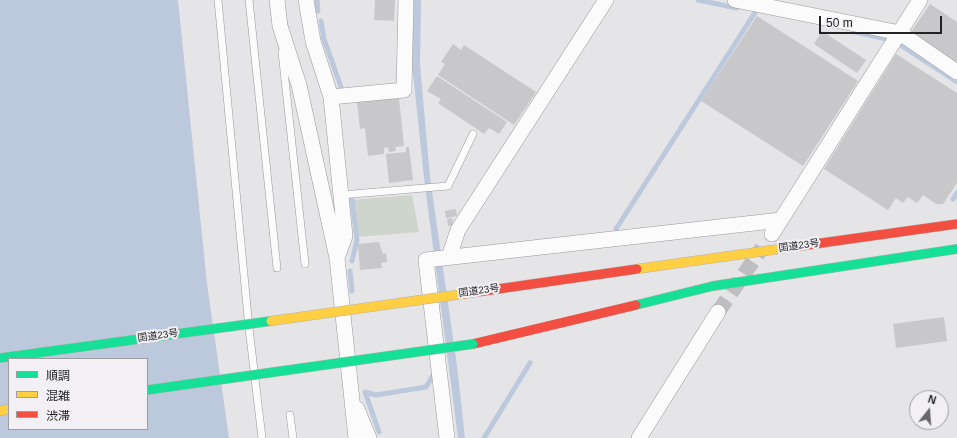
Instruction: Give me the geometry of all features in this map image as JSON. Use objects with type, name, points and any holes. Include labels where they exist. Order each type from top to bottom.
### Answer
[{"type":"highway","name":"国道23号","points":[[0,358],[957,224]]},
{"type":"highway","points":[[148,390],[473,344],[713,286],[957,248]]},
{"type":"street","points":[[277,0],[280,26],[299,85],[337,258],[356,438]]},
{"type":"street","points":[[306,0],[312,41],[331,97],[345,236],[337,258]]},
{"type":"street","points":[[331,97],[404,90],[406,0]]},
{"type":"street","points":[[447,257],[458,230],[606,0]]},
{"type":"street","points":[[735,0],[900,33],[957,72]]},
{"type":"street","points":[[772,234],[920,0]]},
{"type":"street","points":[[447,438],[426,260],[781,220]]},
{"type":"street","points":[[639,438],[718,312]]},
{"type":"street","points":[[352,396],[369,438]]},
{"type":"lane","points":[[218,0],[249,328],[262,438]]},
{"type":"lane","points":[[249,0],[277,268]]},
{"type":"lane","points":[[280,26],[306,264]]},
{"type":"lane","points":[[341,195],[448,186],[473,134]]},
{"type":"lane","points":[[290,416],[293,438]]},
{"type":"shaded area","points":[[412,195],[419,232],[357,237],[352,200]]},
{"type":"water","points":[[0,0],[178,0],[207,284],[229,438],[0,438]]},
{"type":"water","points":[[414,0],[421,0],[420,64],[430,177],[457,366],[465,438],[458,438],[424,178],[412,63]]},
{"type":"building","points":[[375,0],[395,0],[394,21],[374,20]]},
{"type":"building","points":[[930,4],[957,22],[957,62],[911,32]]},
{"type":"building","points":[[757,16],[858,81],[803,166],[701,101]]},
{"type":"building","points":[[822,31],[866,60],[857,73],[814,44]]},
{"type":"building","points":[[453,44],[461,50],[464,45],[536,92],[514,125],[438,75],[445,64],[441,62]]},
{"type":"building","points":[[896,54],[957,93],[957,183],[943,204],[936,204],[923,195],[917,203],[908,197],[903,203],[896,198],[888,210],[824,169]]},
{"type":"building","points":[[437,76],[507,122],[499,134],[489,128],[484,134],[438,103],[441,99],[427,91]]},
{"type":"building","points":[[399,98],[404,146],[395,147],[396,151],[389,152],[388,147],[384,148],[384,154],[368,156],[365,128],[360,129],[357,102]]},
{"type":"building","points":[[406,147],[409,147],[413,180],[389,183],[386,154],[406,152]]},
{"type":"building","points":[[456,209],[457,216],[446,218],[445,211]]},
{"type":"building","points":[[452,218],[453,225],[448,226],[447,219]]},
{"type":"building","points":[[379,242],[383,254],[386,253],[387,262],[381,263],[382,268],[360,270],[358,244]]},
{"type":"building","points":[[944,317],[947,341],[896,348],[893,324]]},
{"type":"waterway","points":[[317,0],[318,11]]},
{"type":"waterway","points":[[698,0],[737,8]]},
{"type":"waterway","points":[[616,229],[756,11]]},
{"type":"waterway","points":[[321,21],[324,39],[341,87]]},
{"type":"waterway","points":[[855,32],[887,39]]},
{"type":"waterway","points":[[902,46],[957,82]]},
{"type":"waterway","points":[[953,199],[957,193]]},
{"type":"waterway","points":[[352,200],[357,240],[352,261]]},
{"type":"waterway","points":[[350,271],[352,291]]},
{"type":"waterway","points":[[484,438],[530,363]]},
{"type":"waterway","points":[[379,432],[365,392],[376,395],[426,387],[432,377]]},
{"type":"tunnel","points":[[718,312],[762,248]]},
{"type":"traffic: fast","points":[[636,305],[713,286],[957,249]]},
{"type":"traffic: fast","points":[[0,358],[271,321]]},
{"type":"traffic: fast","points":[[148,390],[473,344]]},
{"type":"traffic: slow","points":[[637,269],[786,248]]},
{"type":"traffic: slow","points":[[271,321],[463,294]]},
{"type":"traffic: slow","points":[[0,411],[8,409]]},
{"type":"traffic: jam","points":[[786,248],[957,224]]},
{"type":"traffic: jam","points":[[463,294],[637,269]]},
{"type":"traffic: jam","points":[[473,344],[636,305]]}]
